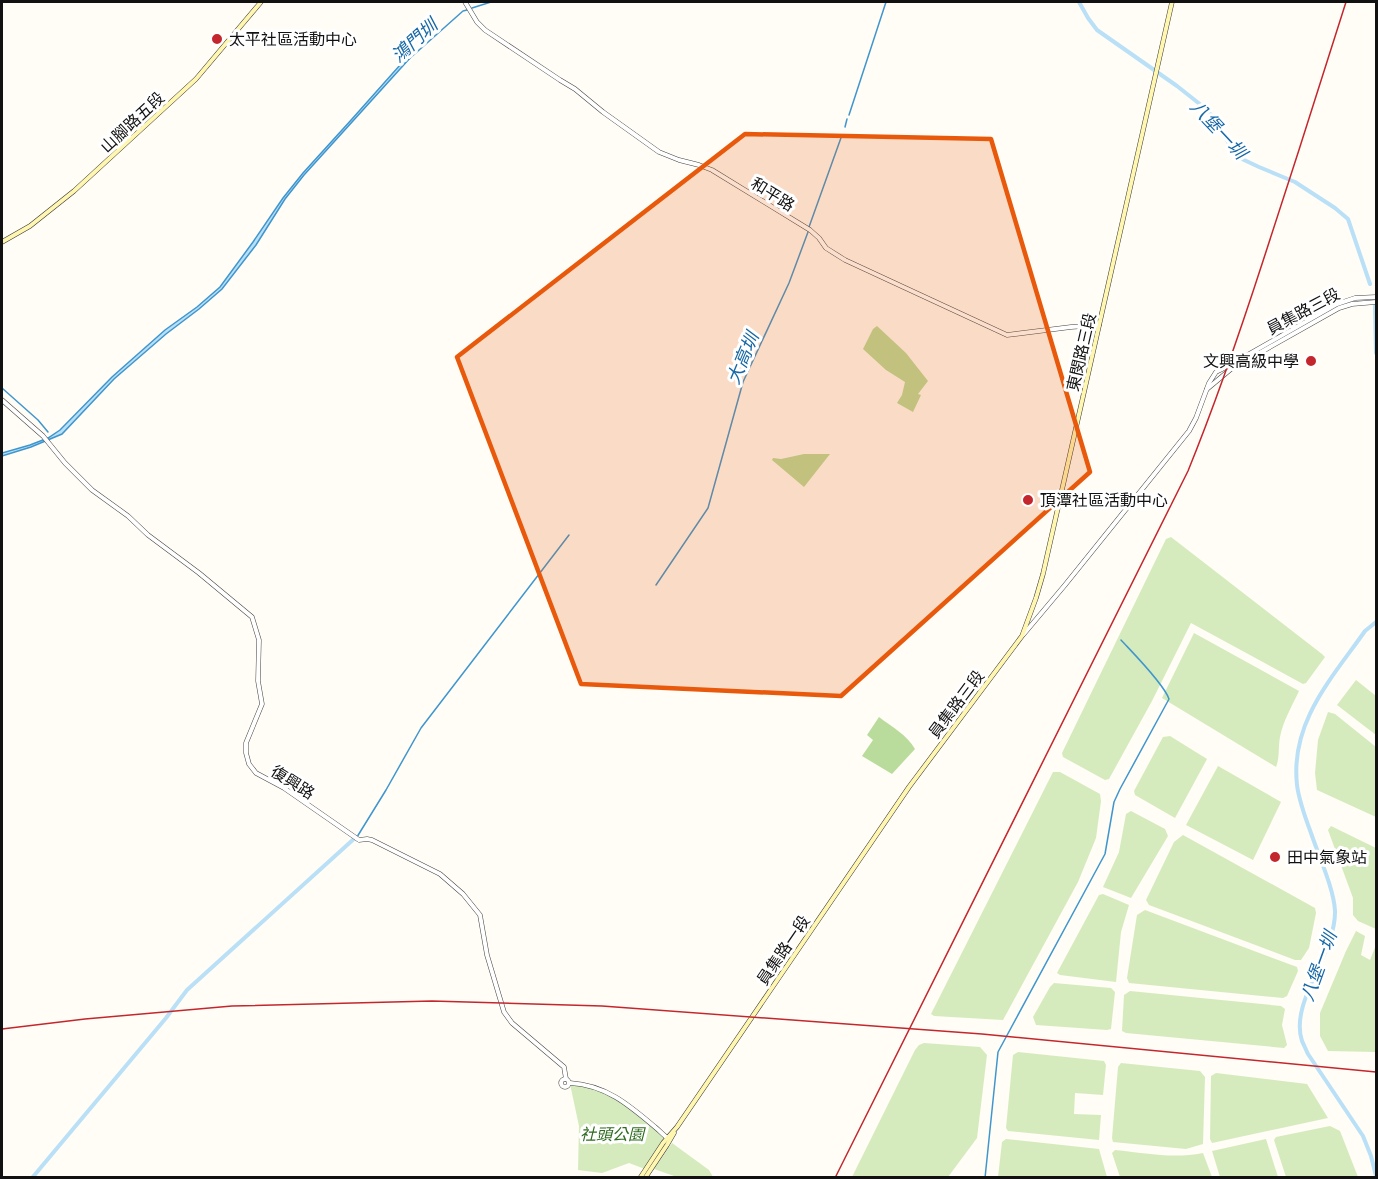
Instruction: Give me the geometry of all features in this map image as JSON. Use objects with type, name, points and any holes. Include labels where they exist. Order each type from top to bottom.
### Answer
[{"type":"main road","name":"山腳路五段","points":[[2,242],[30,226],[74,191],[196,79],[261,2]]},
{"type":"main road","name":"東閔路三段","points":[[1022,636],[1043,574],[1172,2]]},
{"type":"main road","name":"員集路三段","points":[[909,787],[1022,636]]},
{"type":"main road","name":"員集路一段","points":[[645,1178],[677,1127],[909,787]]},
{"type":"main road","name":"員集路一段","points":[[640,1178],[669,1139]]},
{"type":"street","name":"和平路","points":[[465,2],[477,22],[485,30],[575,89],[659,152],[712,170],[808,229],[826,248],[845,260],[1007,335],[1099,325]]},
{"type":"street","name":"員集路三段","points":[[1207,389],[1216,372],[1336,304],[1355,298],[1370,300]]},
{"type":"street","name":"員集路三段","points":[[1207,389],[1231,369],[1339,308],[1370,300]]},
{"type":"street","points":[[1370,300],[1377,300]]},
{"type":"street","points":[[1022,636],[1189,431],[1197,418],[1207,389]]},
{"type":"street","name":"復興路","points":[[2,400],[43,436],[65,463],[92,490],[128,516],[148,535],[252,616],[259,640],[258,681],[262,704],[246,743],[246,753],[249,764],[256,773],[284,788],[358,840],[372,840],[440,874],[464,894],[480,915],[487,955],[504,1012],[512,1023],[564,1067],[568,1081],[609,1092],[669,1139]]},
{"type":"highlighted area","points":[[745,134],[991,139],[1090,472],[841,696],[581,684],[457,357]]},
{"type":"green space","points":[[877,326],[906,353],[928,381],[918,394],[921,395],[913,412],[897,403],[902,395],[905,382],[886,370],[863,349],[873,329]]},
{"type":"green space","points":[[804,454],[830,454],[804,487],[772,460]]},
{"type":"green space","points":[[1171,537],[1325,657],[1303,684],[1191,623],[1152,701],[1109,779],[1105,780],[1063,757],[1062,753],[1166,539]]},
{"type":"green space","points":[[1194,633],[1299,691],[1281,731],[1276,767],[1162,698]]},
{"type":"green space","points":[[1356,680],[1376,696],[1376,735],[1337,705]]},
{"type":"green space","points":[[1328,712],[1335,714],[1376,747],[1376,817],[1317,790],[1315,773],[1318,740]]},
{"type":"green space","points":[[879,717],[904,735],[915,749],[892,774],[862,756],[873,740],[867,735]]},
{"type":"green space","points":[[1170,736],[1207,759],[1175,818],[1135,795],[1134,791],[1163,737]]},
{"type":"green space","points":[[1218,766],[1281,802],[1253,860],[1186,825]]},
{"type":"green space","points":[[1053,772],[1060,772],[1100,794],[1096,838],[1078,882],[1003,1020],[934,1016],[931,1014]]},
{"type":"green space","points":[[1131,811],[1165,829],[1168,836],[1131,898],[1103,887],[1119,852],[1126,814]]},
{"type":"green space","points":[[1331,826],[1376,848],[1376,929],[1358,921],[1353,915],[1353,898],[1328,830]]},
{"type":"green space","points":[[1183,835],[1315,908],[1309,948],[1301,960],[1295,960],[1149,905],[1146,900],[1174,842]]},
{"type":"green space","points":[[1103,894],[1129,905],[1121,932],[1116,982],[1060,975],[1057,973],[1099,895]]},
{"type":"green space","points":[[1145,910],[1297,967],[1298,971],[1287,996],[1283,998],[1129,983],[1127,978],[1137,915]]},
{"type":"green space","points":[[1356,931],[1365,936],[1361,955],[1370,960],[1376,945],[1376,1052],[1328,1051],[1320,1036],[1320,1013]]},
{"type":"green space","points":[[1054,983],[1111,988],[1115,992],[1111,1029],[1036,1025],[1033,1017]]},
{"type":"green space","points":[[1130,991],[1281,1006],[1285,1009],[1282,1025],[1287,1045],[1284,1048],[1126,1033],[1122,1031],[1124,995]]},
{"type":"green space","points":[[924,1043],[980,1047],[987,1055],[977,1138],[948,1177],[852,1177],[915,1050]]},
{"type":"green space","points":[[1018,1052],[1104,1061],[1106,1065],[1103,1095],[1075,1093],[1074,1114],[1101,1115],[1099,1140],[1008,1131],[1006,1128],[1013,1055]]},
{"type":"green space","points":[[1121,1063],[1200,1071],[1205,1077],[1203,1144],[1186,1149],[1113,1142],[1118,1067]]},
{"type":"green space","points":[[1216,1073],[1307,1084],[1328,1118],[1212,1143],[1210,1139],[1211,1076]]},
{"type":"green space","name":"社頭公園","points":[[570,1084],[586,1084],[609,1092],[667,1138],[645,1169],[629,1163],[602,1173],[578,1170],[579,1126]]},
{"type":"green space","points":[[1330,1126],[1340,1131],[1358,1177],[1286,1177],[1274,1140],[1276,1137]]},
{"type":"green space","points":[[1006,1139],[1099,1149],[1107,1177],[998,1177],[1002,1142]]},
{"type":"green space","points":[[1266,1139],[1278,1177],[1220,1177],[1212,1151]]},
{"type":"green space","points":[[672,1143],[709,1170],[713,1177],[677,1177],[654,1169]]},
{"type":"green space","points":[[1115,1150],[1170,1155],[1203,1153],[1212,1177],[1120,1177],[1112,1153]]},
{"type":"water","name":"鴻門圳","points":[[408,56],[410,58],[304,175],[285,199],[256,245],[222,289],[114,379],[62,434],[2,456],[2,453],[48,438],[60,430],[112,377],[165,330],[220,287],[303,173]]},
{"type":"waterway","name":"鴻門圳","points":[[472,8],[491,2]]},
{"type":"waterway","name":"大高圳","points":[[849,115],[886,2]]},
{"type":"waterway","name":"八堡一圳","points":[[1079,2],[1097,30],[1201,105],[1212,116],[1233,150],[1242,159],[1295,182],[1348,219],[1370,284]]},
{"type":"waterway","name":"鴻門圳","points":[[409,59],[463,11],[467,10]]},
{"type":"waterway","name":"大高圳","points":[[845,127],[847,119]]},
{"type":"waterway","name":"大高圳","points":[[809,227],[842,135]]},
{"type":"waterway","name":"大高圳","points":[[656,585],[708,508],[743,382],[789,283],[808,232]]},
{"type":"waterway","name":"八堡一圳","points":[[1375,306],[1376,353]]},
{"type":"waterway","points":[[2,388],[48,432]]},
{"type":"waterway","points":[[357,837],[421,728],[569,535]]},
{"type":"waterway","name":"八堡一圳","points":[[1376,622],[1365,631],[1316,702],[1300,741],[1297,762],[1297,785],[1301,803],[1329,882],[1335,911],[1328,944],[1302,1010],[1300,1026],[1302,1041],[1308,1054],[1363,1136],[1376,1176]]},
{"type":"waterway","points":[[985,1178],[998,1052],[1105,854],[1114,802],[1169,699],[1155,677],[1121,640]]},
{"type":"waterway","points":[[32,1178],[187,990],[356,837]]},
{"type":"railway","points":[[835,1178],[1188,471],[1246,314],[1346,2]]},
{"type":"railway","points":[[2,1029],[232,1006],[432,1001],[602,1006],[982,1034],[1376,1072]]},
{"type":"place","name":"太平社區活動中心","points":[[217,39]]},
{"type":"place","name":"文興高級中學","points":[[1311,361]]},
{"type":"place","name":"頂潭社區活動中心","points":[[1028,500]]},
{"type":"place","name":"田中氣象站","points":[[1275,857]]}]
